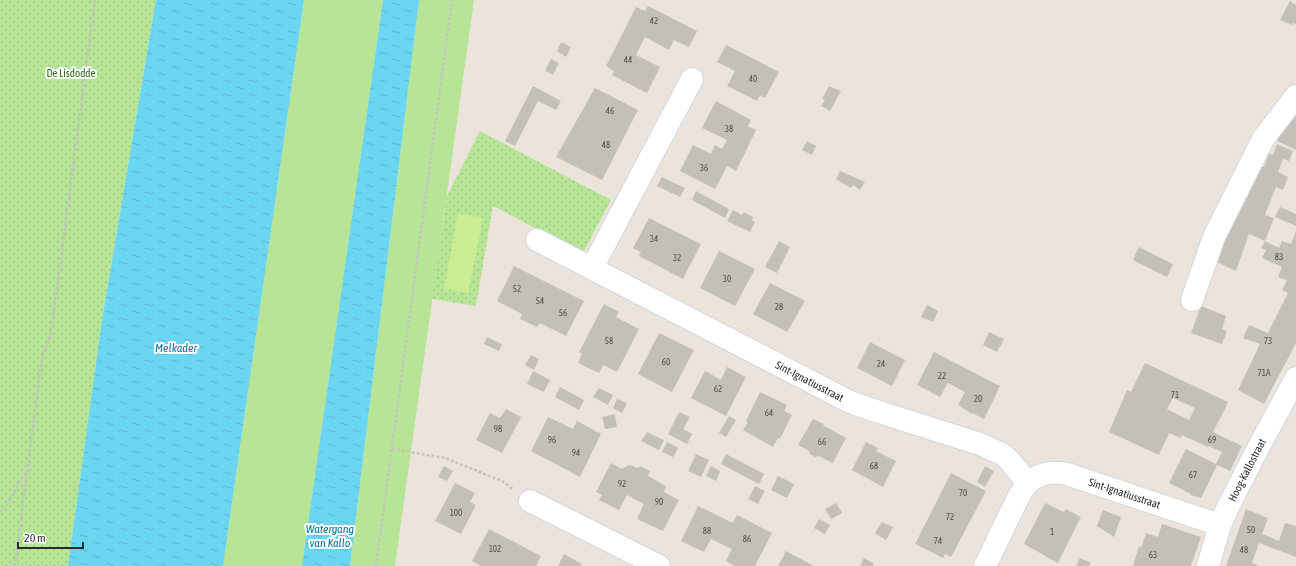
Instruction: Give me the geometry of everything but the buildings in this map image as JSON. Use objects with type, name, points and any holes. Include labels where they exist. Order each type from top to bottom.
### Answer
[{"type":"street","points":[[592,268],[692,79]]},
{"type":"street","points":[[1192,300],[1214,237],[1263,139],[1296,96]]},
{"type":"street","name":"Sint-Ignatiusstraat","points":[[537,240],[850,402],[980,444],[996,451],[1009,460],[1028,483],[1045,474],[1058,472],[1220,525]]},
{"type":"street","name":"Hoog-Kallostraat","points":[[1208,566],[1220,525],[1228,507],[1256,452],[1294,385]]},
{"type":"street","points":[[985,566],[1019,497],[1028,483]]},
{"type":"street","points":[[530,501],[659,566]]},
{"type":"path","points":[[15,566],[41,365],[52,326],[95,0]]},
{"type":"path","points":[[376,566],[452,0]]},
{"type":"path","points":[[392,449],[444,458],[502,481],[530,501]]},
{"type":"path","points":[[0,512],[4,510],[27,470]]},
{"type":"green space","name":"De Lisdodde","points":[[0,0],[156,0],[102,320],[68,566],[0,566]]},
{"type":"green space","points":[[304,0],[383,0],[302,566],[223,566]]},
{"type":"green space","points":[[419,0],[474,0],[395,566],[350,566]]},
{"type":"green space","points":[[480,131],[611,200],[583,253],[493,206],[476,306],[432,299],[447,196]]},
{"type":"green space","points":[[458,213],[483,218],[468,293],[444,289]]},
{"type":"water","name":"Melkader","points":[[156,0],[304,0],[223,566],[68,566],[102,320]]},
{"type":"water","name":"Watergang van Kallo","points":[[383,0],[419,0],[350,566],[302,566]]}]
